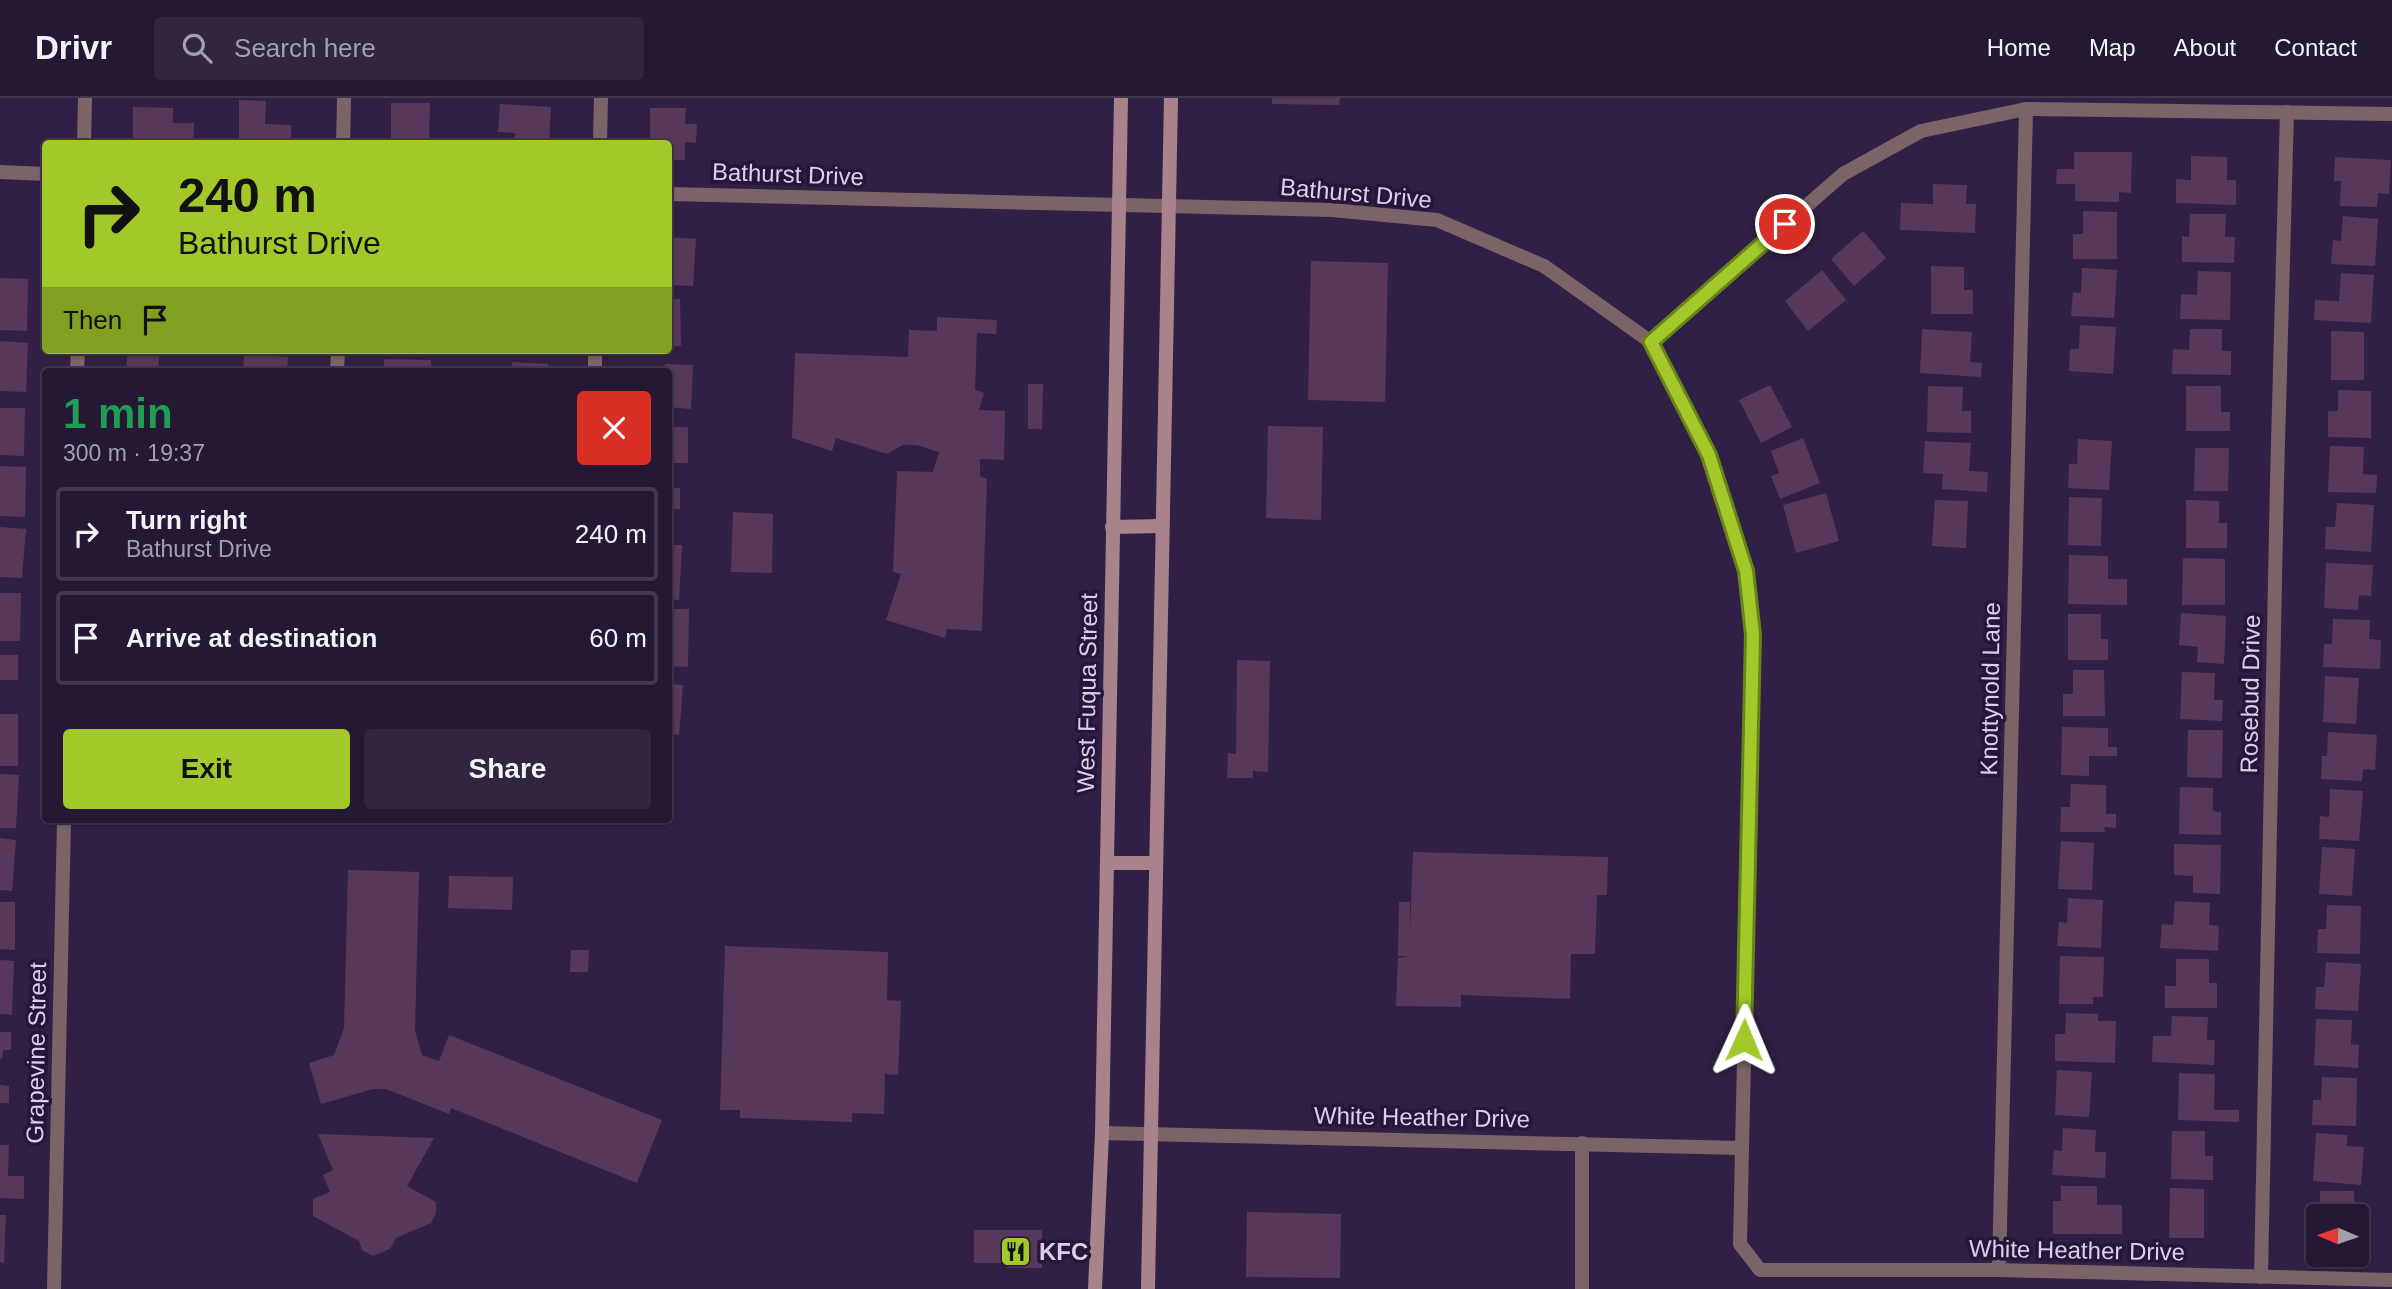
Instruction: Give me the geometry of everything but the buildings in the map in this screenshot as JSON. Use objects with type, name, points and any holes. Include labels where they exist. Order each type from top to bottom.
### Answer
[{"type":"main road","name":"West Fuqua Street","points":[[1096,1289],[1102,1133],[1121,98]]},
{"type":"main road","points":[[1148,1289],[1171,98]]},
{"type":"main road","points":[[1112,527],[1162,526]]},
{"type":"main road","points":[[1107,863],[1156,863]]},
{"type":"street","points":[[84,140],[85,98]]},
{"type":"street","points":[[343,140],[344,98]]},
{"type":"street","points":[[600,140],[601,98]]},
{"type":"street","points":[[1741,1147],[1753,635],[1746,571],[1709,455],[1651,342],[1843,174],[1921,131],[2026,109],[2392,114]]},
{"type":"street","name":"Knottynold Lane","points":[[1999,1270],[2026,109]]},
{"type":"street","name":"Rosebud Drive","points":[[2261,1277],[2287,112]]},
{"type":"street","points":[[0,172],[42,174]]},
{"type":"street","name":"Bathurst Drive","points":[[672,194],[1332,210],[1437,220],[1544,266],[1651,342]]},
{"type":"street","name":"Grapevine Street","points":[[54,1289],[64,823]]},
{"type":"street","name":"White Heather Drive","points":[[1102,1133],[1741,1147],[1740,1244],[1760,1270],[1999,1270],[2392,1280]]},
{"type":"street","points":[[1581,1143],[1582,1289]]},
{"type":"place","name":"KFC","points":[[1016,1251]]},
{"type":"route","points":[[1744,1040],[1753,635],[1746,571],[1709,455],[1651,342],[1785,224]]}]
